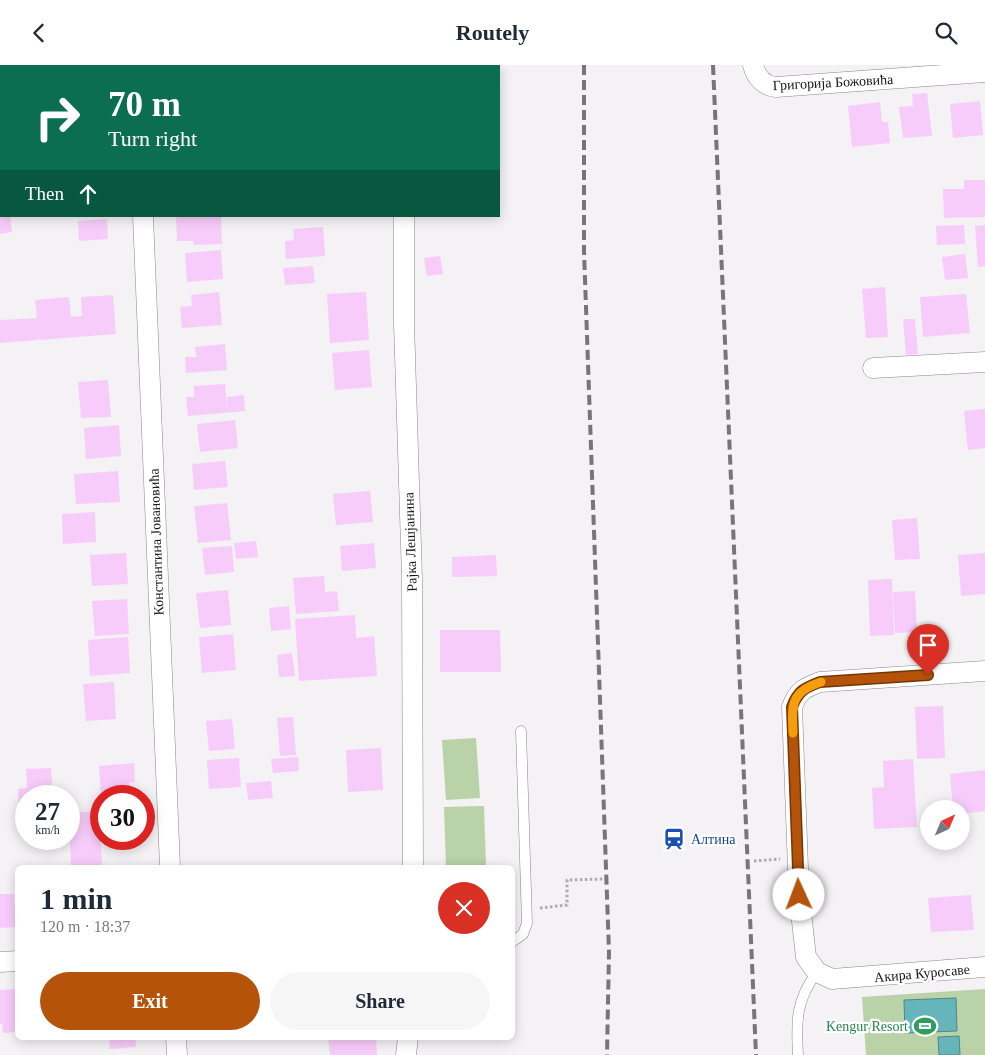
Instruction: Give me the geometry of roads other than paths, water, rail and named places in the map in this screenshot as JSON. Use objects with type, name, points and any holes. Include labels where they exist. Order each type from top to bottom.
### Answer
[{"type":"street","name":"Григорија Божовића","points":[[753,65],[761,81],[768,86],[776,87],[985,72]]},
{"type":"street","name":"Константина Јовановића","points":[[143,217],[170,865]]},
{"type":"street","name":"Рајка Лешјанина","points":[[404,217],[404,323],[412,578],[413,865]]},
{"type":"street","points":[[873,368],[985,362]]},
{"type":"street","points":[[817,972],[806,957],[799,895],[792,707],[796,695],[807,687],[820,682],[985,671]]},
{"type":"street","points":[[0,962],[15,961]]},
{"type":"street","name":"Акира Куросаве","points":[[817,972],[832,979],[985,967]]},
{"type":"street","points":[[176,1040],[177,1055]]},
{"type":"street","points":[[406,1055],[408,1040]]},
{"type":"lane","points":[[515,940],[523,934],[527,923],[520,731]]},
{"type":"lane","points":[[798,1055],[797,1012],[807,986],[817,972]]},
{"type":"water","points":[[956,998],[957,1031],[905,1033],[904,1000]]},
{"type":"water","points":[[959,1036],[960,1055],[939,1055],[938,1037]]},
{"type":"railway","points":[[584,65],[584,251],[609,952],[607,1055]]},
{"type":"railway","points":[[713,65],[756,1055]]},
{"type":"place","name":"Алтина","points":[[674,839]]},
{"type":"place","name":"Kengur Resort","points":[[925,1026]]}]
